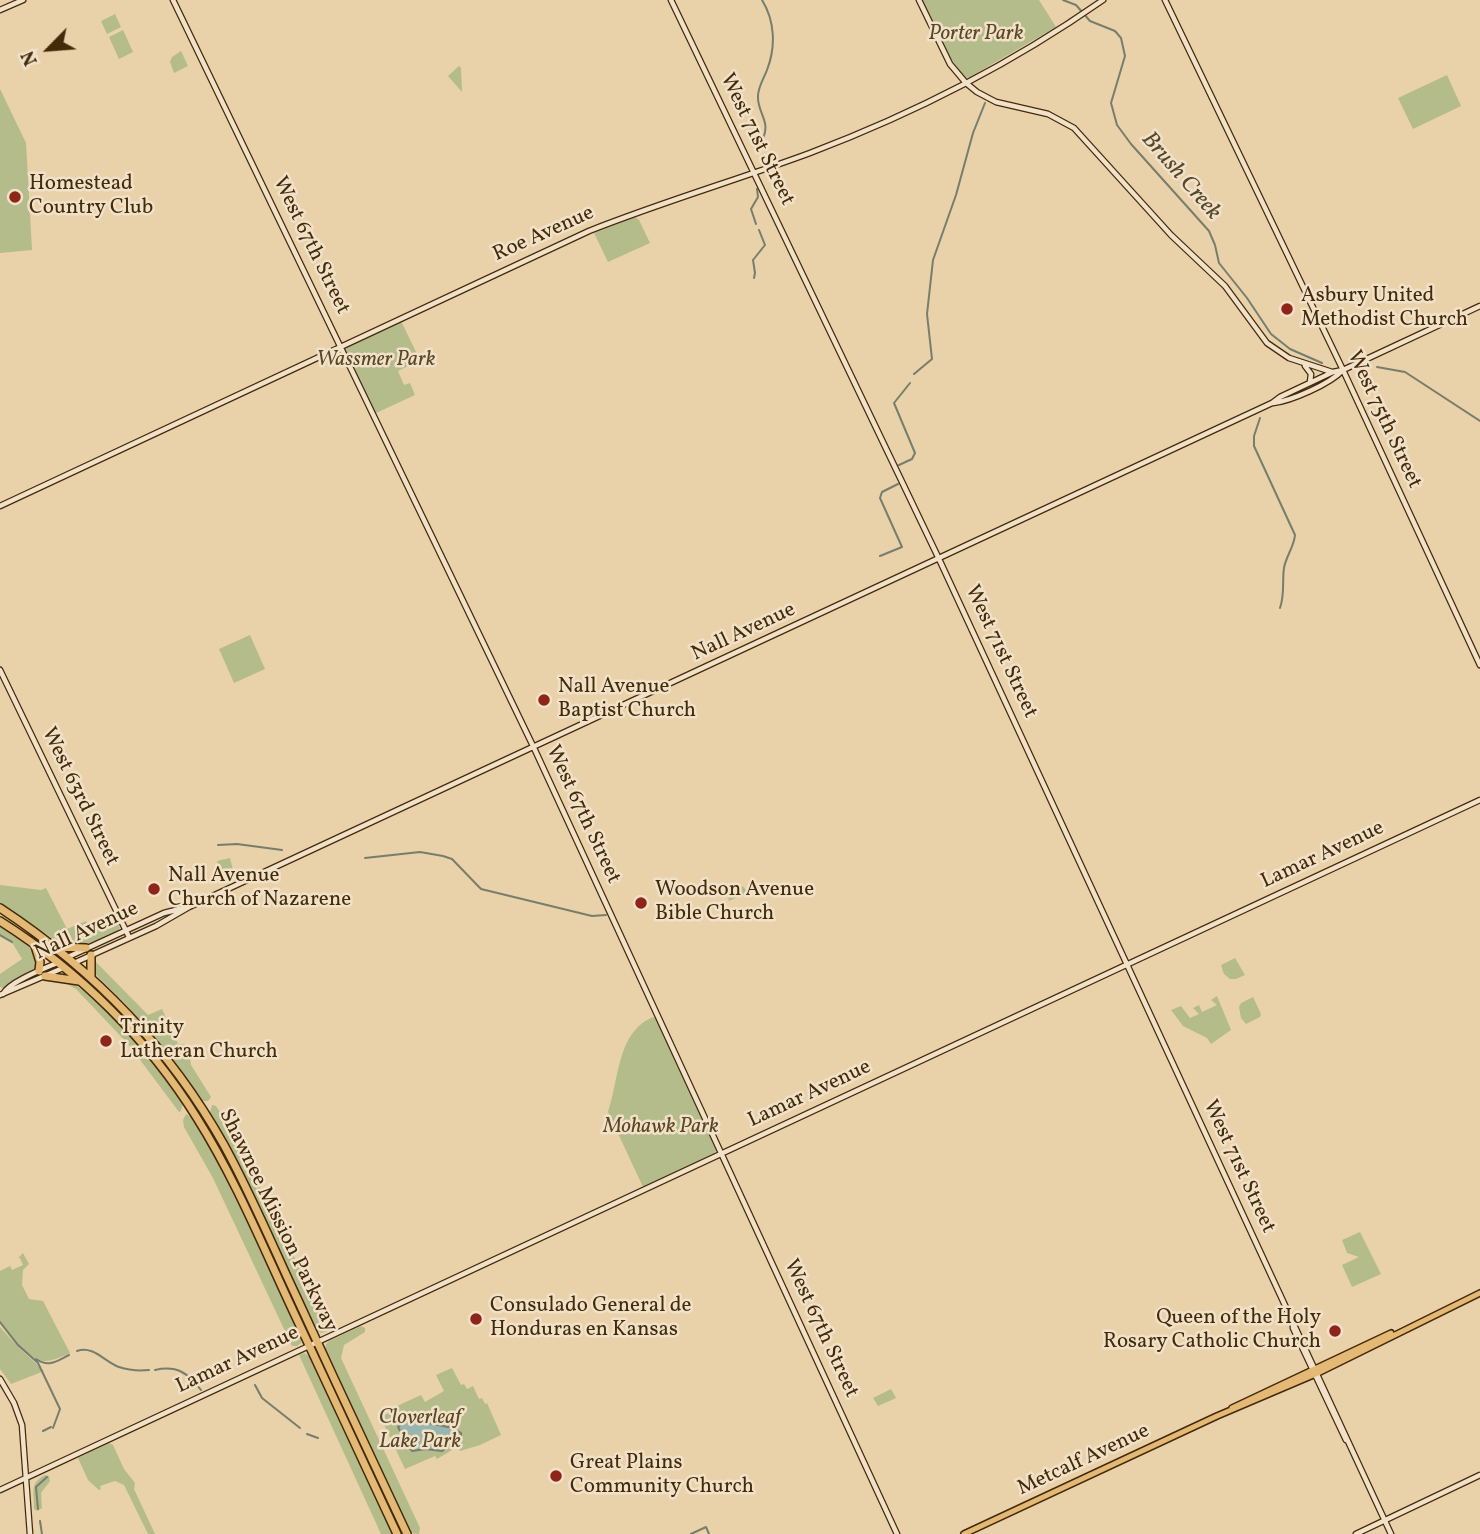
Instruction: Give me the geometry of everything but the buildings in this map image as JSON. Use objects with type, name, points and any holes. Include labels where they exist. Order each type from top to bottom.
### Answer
[{"type":"highway","name":"Shawnee Mission Parkway","points":[[0,908],[57,947],[117,1001],[155,1044],[202,1108],[237,1170],[397,1534]]},
{"type":"highway","name":"Shawnee Mission Parkway","points":[[0,921],[79,981],[141,1043],[198,1118],[238,1192],[407,1534]]},
{"type":"highway","points":[[35,945],[42,973],[79,981]]},
{"type":"highway","points":[[57,947],[89,952],[91,977]]},
{"type":"main road","name":"Metcalf Avenue","points":[[964,1534],[1244,1401],[1315,1371],[1376,1339],[1404,1329],[1480,1293]]},
{"type":"street","points":[[0,10],[23,0]]},
{"type":"street","name":"West 67th Street","points":[[173,0],[534,748],[897,1534]]},
{"type":"street","name":"West 71st Street","points":[[671,0],[939,559],[1391,1534]]},
{"type":"street","points":[[919,0],[950,64],[976,92],[996,102],[1048,114],[1074,128],[1171,235],[1225,286],[1266,342],[1280,353],[1302,363],[1333,372]]},
{"type":"street","name":"Roe Avenue","points":[[0,506],[589,231],[856,135],[966,83],[1102,0]]},
{"type":"street","name":"West 75th Street","points":[[1165,0],[1343,370],[1480,664]]},
{"type":"street","name":"Nall Avenue","points":[[1,995],[5,989],[60,965],[76,963],[89,952],[164,913],[189,907],[534,748],[1333,372],[1343,370],[1480,306]]},
{"type":"street","points":[[1302,363],[1311,374],[1310,383]]},
{"type":"street","name":"Nall Avenue","points":[[1272,403],[1283,402],[1336,377],[1343,370]]},
{"type":"street","name":"West 63rd Street","points":[[0,670],[129,937]]},
{"type":"street","name":"Lamar Avenue","points":[[0,1490],[1480,800]]},
{"type":"street","name":"Nall Avenue","points":[[60,965],[69,957],[129,937],[189,907]]},
{"type":"street","points":[[0,1379],[20,1415],[30,1534]]},
{"type":"street","points":[[1356,1534],[1480,1475]]},
{"type":"green space","name":"Porter Park","points":[[922,0],[1039,0],[1056,27],[965,78],[951,59]]},
{"type":"green space","points":[[115,14],[121,27],[107,34],[101,21]]},
{"type":"green space","points":[[123,30],[133,52],[119,59],[109,37]]},
{"type":"green space","points":[[181,51],[188,66],[174,73],[170,62],[172,57]]},
{"type":"green space","points":[[459,66],[461,68],[462,92],[448,76]]},
{"type":"green space","points":[[1447,75],[1461,106],[1413,129],[1398,98]]},
{"type":"green space","name":"Homestead Country Club","points":[[0,89],[26,143],[32,250],[0,253]]},
{"type":"green space","points":[[635,217],[650,243],[608,262],[594,233]]},
{"type":"green space","name":"Wassmer Park","points":[[401,321],[420,360],[398,371],[404,385],[410,383],[415,395],[374,414],[344,351],[346,347]]},
{"type":"green space","points":[[250,635],[265,669],[234,683],[219,649]]},
{"type":"green space","points":[[230,858],[234,874],[221,878],[217,861]]},
{"type":"green space","points":[[0,885],[41,890],[46,888],[67,929],[86,921],[91,932],[117,920],[120,928],[115,933],[88,944],[61,944],[0,903]]},
{"type":"green space","points":[[738,885],[744,887],[747,893],[729,901],[727,893]]},
{"type":"green space","points":[[0,926],[31,947],[38,965],[35,971],[4,988],[0,987],[0,974],[22,959],[13,944],[0,936]]},
{"type":"green space","points":[[1235,958],[1245,975],[1230,979],[1224,974],[1221,965]]},
{"type":"green space","points":[[95,961],[148,1015],[162,1009],[178,1044],[188,1045],[191,1065],[211,1097],[208,1101],[202,1101],[159,1042],[94,973]]},
{"type":"green space","points":[[67,981],[95,1000],[130,1035],[183,1104],[181,1111],[179,1112],[129,1045]]},
{"type":"green space","points":[[1217,996],[1231,1030],[1211,1044],[1207,1038],[1183,1026],[1171,1010],[1181,1006],[1190,1018],[1199,1014],[1193,1008],[1199,1005],[1202,1012],[1217,1005],[1211,1000]]},
{"type":"green space","points":[[1253,997],[1261,1014],[1246,1024],[1241,1018],[1239,1007]]},
{"type":"green space","points":[[115,1006],[157,1052],[194,1101],[230,1164],[282,1273],[202,1119],[113,1008]]},
{"type":"green space","name":"Mohawk Park","points":[[654,1017],[716,1150],[715,1153],[643,1187],[608,1112],[626,1045],[642,1024]]},
{"type":"green space","points":[[212,1105],[216,1106],[231,1129],[330,1330],[321,1333],[315,1329],[240,1169],[210,1113]]},
{"type":"green space","points":[[186,1114],[211,1148],[245,1216],[301,1337],[301,1343],[297,1346],[292,1346],[213,1178],[184,1127]]},
{"type":"green space","points":[[1360,1232],[1381,1274],[1352,1287],[1342,1265],[1359,1257],[1347,1253],[1342,1240]]},
{"type":"green space","points":[[23,1253],[29,1264],[23,1270],[22,1285],[29,1299],[43,1301],[70,1353],[54,1360],[42,1361],[17,1346],[44,1371],[11,1384],[0,1369],[0,1327],[16,1345],[0,1324],[0,1271],[10,1266],[12,1270],[23,1265],[18,1258]]},
{"type":"green space","points":[[361,1326],[365,1328],[365,1332],[344,1345],[341,1358],[420,1528],[419,1534],[411,1533],[404,1520],[325,1349],[329,1341]]},
{"type":"green space","points":[[304,1353],[309,1356],[392,1534],[381,1534],[299,1355]]},
{"type":"green space","name":"Cloverleaf Lake Park","points":[[452,1368],[461,1385],[464,1384],[467,1389],[473,1386],[479,1399],[482,1398],[485,1404],[487,1403],[501,1435],[460,1451],[457,1447],[437,1459],[435,1456],[405,1469],[379,1414],[384,1415],[398,1409],[397,1406],[421,1395],[425,1402],[444,1391],[436,1375]]},
{"type":"green space","points":[[891,1389],[896,1398],[878,1406],[873,1398]]},
{"type":"green space","points":[[109,1443],[113,1445],[124,1469],[135,1483],[134,1489],[155,1534],[148,1534],[124,1485],[115,1481],[100,1486],[99,1490],[88,1480],[78,1458]]},
{"type":"green space","points":[[45,1475],[49,1476],[50,1481],[41,1493],[42,1508],[37,1511],[34,1509],[34,1486]]},
{"type":"water","points":[[408,1419],[453,1428],[461,1433],[461,1436],[457,1436],[452,1444],[442,1451],[412,1451],[398,1427]]},
{"type":"waterway","points":[[762,0],[770,17],[773,34],[770,61],[758,93],[758,102],[765,122],[763,138]]},
{"type":"waterway","name":"Brush Creek","points":[[1063,0],[1076,5],[1090,21],[1115,31],[1121,38],[1125,56],[1111,103],[1117,125],[1209,231],[1219,263],[1271,334],[1290,349],[1322,363]]},
{"type":"waterway","points":[[914,374],[932,359],[927,314],[933,260],[985,103]]},
{"type":"waterway","points":[[756,224],[751,209],[758,197],[757,189]]},
{"type":"waterway","points":[[754,278],[753,260],[765,245],[759,230]]},
{"type":"waterway","name":"Brush Creek","points":[[1377,367],[1405,372],[1480,421]]},
{"type":"waterway","points":[[899,465],[912,459],[915,453],[894,403],[910,383]]},
{"type":"waterway","points":[[1260,418],[1254,446],[1295,535],[1284,568],[1280,608]]},
{"type":"waterway","points":[[880,556],[902,547],[880,498],[882,492],[898,484]]},
{"type":"waterway","points":[[218,845],[237,844],[282,850]]},
{"type":"waterway","points":[[365,858],[420,852],[443,856],[452,859],[481,889],[592,916],[606,915]]},
{"type":"waterway","points":[[0,935],[12,942]]},
{"type":"waterway","points":[[0,1322],[18,1345],[38,1363],[60,1409],[53,1428]]},
{"type":"waterway","points":[[77,1351],[94,1352],[122,1368],[149,1370]]},
{"type":"waterway","points":[[36,1359],[49,1363],[69,1355]]},
{"type":"waterway","points":[[155,1370],[170,1369],[181,1372],[201,1390]]},
{"type":"waterway","points":[[255,1385],[262,1398],[300,1428]]},
{"type":"waterway","points":[[43,1431],[51,1427]]},
{"type":"waterway","points":[[307,1434],[318,1438]]},
{"type":"waterway","points":[[38,1509],[36,1487],[47,1477]]},
{"type":"waterway","points":[[40,1521],[42,1534]]},
{"type":"waterway","points":[[691,1534],[706,1527],[709,1534]]},
{"type":"place","name":"Homestead Country Club","points":[[15,197]]},
{"type":"place","name":"Asbury United Methodist Church","points":[[1287,309]]},
{"type":"place","name":"Nall Avenue Baptist Church","points":[[544,700]]},
{"type":"place","name":"Nall Avenue Church of Nazarene","points":[[154,889]]},
{"type":"place","name":"Woodson Avenue Bible Church","points":[[641,903]]},
{"type":"place","name":"Trinity Lutheran Church","points":[[106,1041]]},
{"type":"place","name":"Consulado General de Honduras en Kansas","points":[[476,1319]]},
{"type":"place","name":"Queen of the Holy Rosary Catholic Church","points":[[1335,1331]]},
{"type":"place","name":"Great Plains Community Church","points":[[556,1476]]}]
